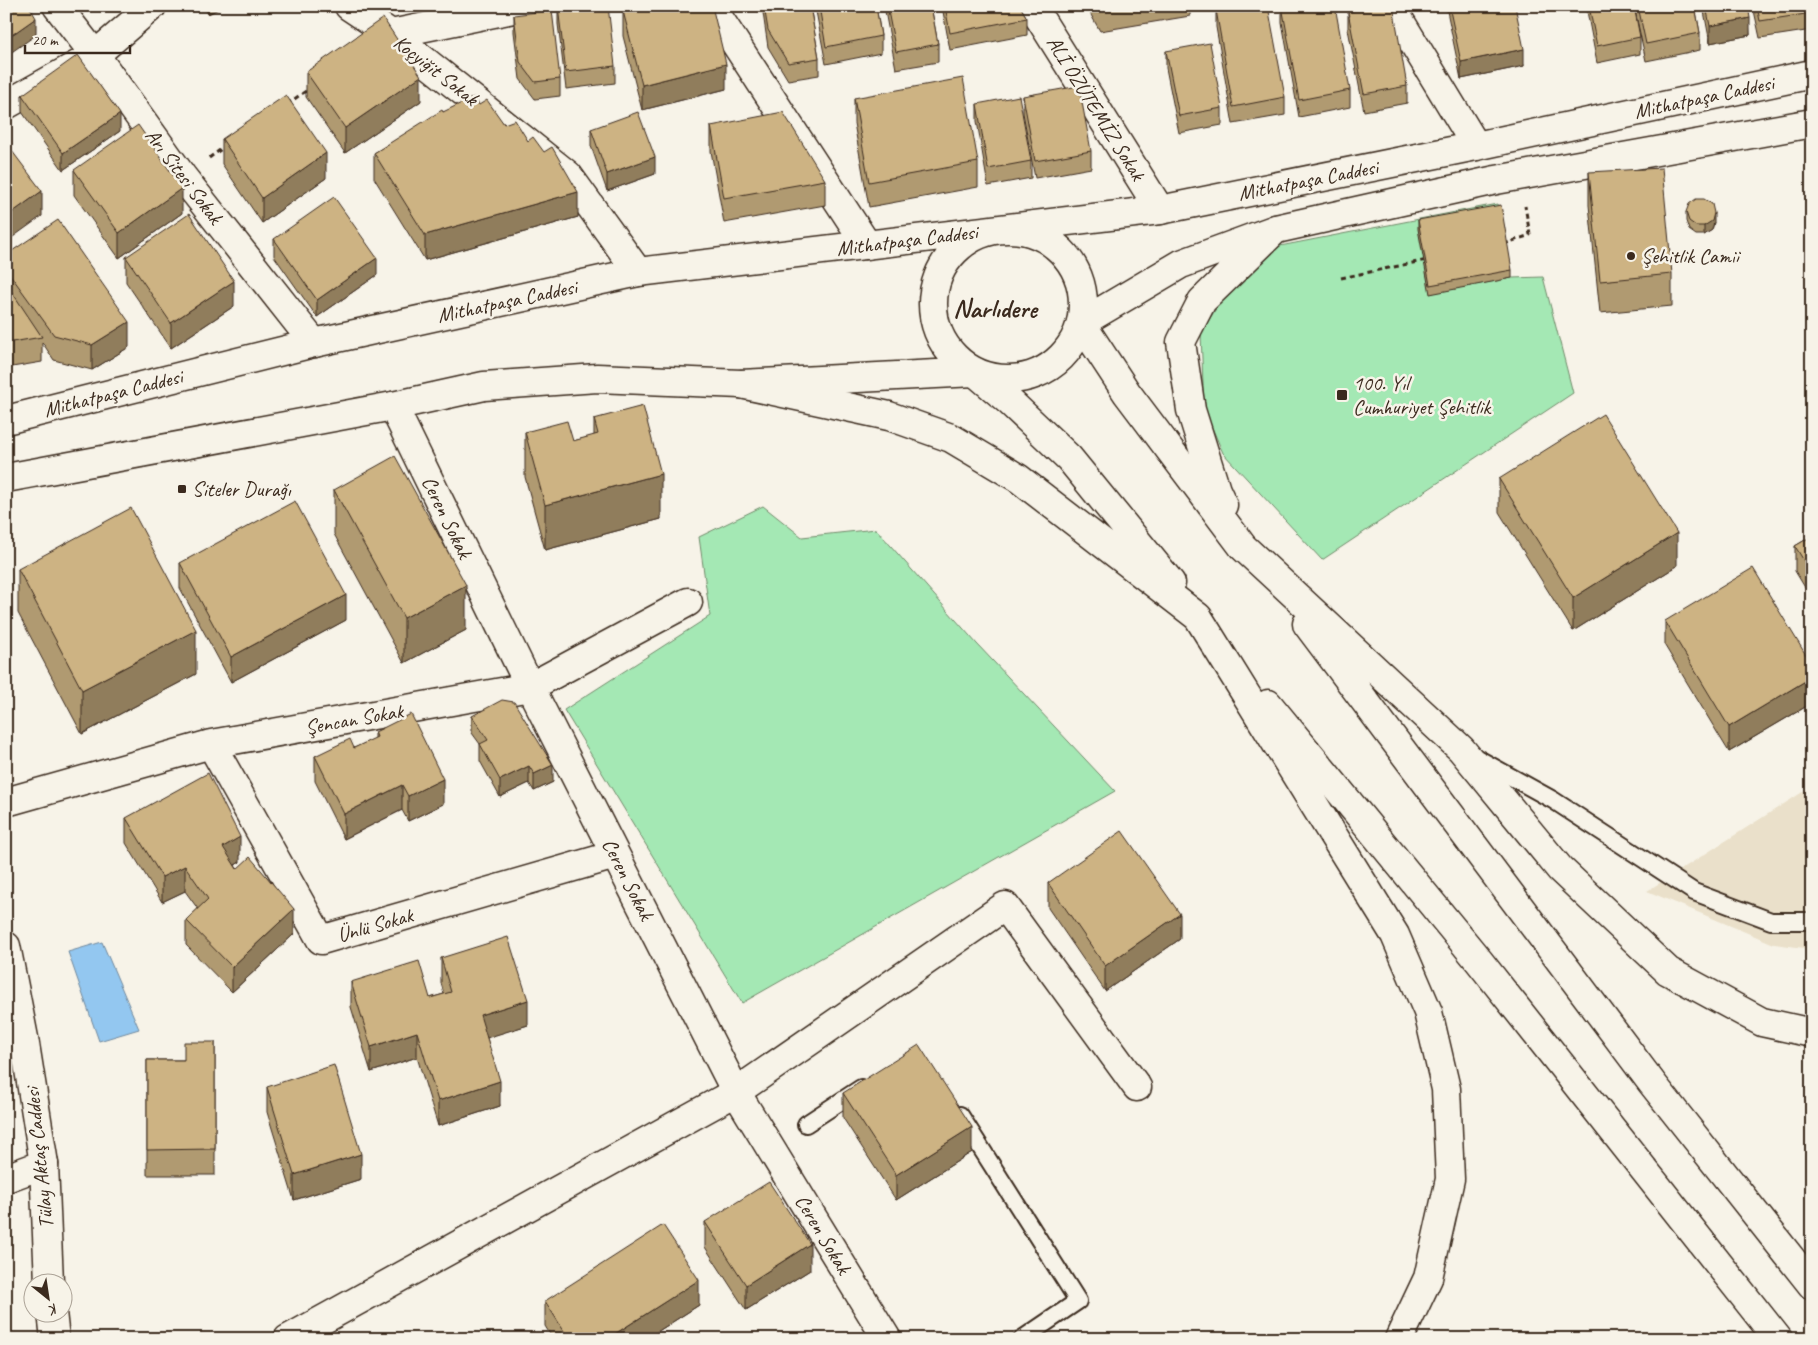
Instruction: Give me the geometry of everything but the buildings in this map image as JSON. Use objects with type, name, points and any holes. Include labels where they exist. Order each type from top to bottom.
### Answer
[{"type":"main road","name":"Arı Sitesi Sokak","points":[[57,6],[182,176],[314,343]]},
{"type":"main road","points":[[6,105],[95,56],[152,6]]},
{"type":"main road","name":"Koçyiğit Sokak","points":[[349,6],[391,34],[568,175],[638,272]]},
{"type":"main road","points":[[391,34],[528,6]]},
{"type":"main road","points":[[711,6],[867,244]]},
{"type":"main road","name":"ALİ ÖZÜTEMİZ Sokak","points":[[1032,6],[1160,210]]},
{"type":"main road","points":[[1391,6],[1476,146]]},
{"type":"main road","name":"Mithatpaşa Caddesi","points":[[6,420],[314,343],[638,272],[1160,210],[1476,146],[1812,74]]},
{"type":"main road","name":"Mithatpaşa Caddesi","points":[[1081,323],[1182,264],[1276,229],[1520,176],[1812,123]]},
{"type":"main road","points":[[1243,547],[1216,490],[1197,428],[1192,410],[1182,342],[1202,301],[1276,229]]},
{"type":"main road","points":[[6,478],[393,406],[484,386],[597,378],[741,384],[975,372],[996,379],[1018,379],[1040,373],[1058,360],[1072,344],[1081,323],[1084,298],[1078,274],[1064,253],[1045,238],[1022,230],[996,230],[974,237],[954,251],[940,270],[934,293],[933,317],[941,340],[955,358],[975,372],[1010,402],[1068,458],[1121,521],[1479,962],[1778,1339]]},
{"type":"main road","points":[[1081,323],[1127,393],[1243,547],[1461,749],[1560,869],[1668,971],[1762,1022],[1812,1033]]},
{"type":"main road","points":[[741,384],[889,416],[951,438],[1018,478],[1198,617],[1395,935],[1428,1012],[1446,1089],[1450,1179],[1428,1278],[1399,1339]]},
{"type":"main road","name":"Ceren Sokak","points":[[393,406],[530,687],[736,1092],[887,1339]]},
{"type":"main road","points":[[1266,569],[1652,1083],[1812,1285]]},
{"type":"main road","name":"Şencan Sokak","points":[[6,802],[211,744],[530,687],[688,602]]},
{"type":"main road","name":"Ünlü Sokak","points":[[211,744],[321,940],[615,855]]},
{"type":"main road","points":[[288,1339],[736,1092],[1005,906],[1137,1087]]},
{"type":"main road","name":"Tülay Aktaş Caddesi","points":[[6,946],[24,1038],[44,1164],[49,1272]]},
{"type":"main road","points":[[6,1178],[44,1164]]},
{"type":"main road","points":[[53,1322],[55,1339]]},
{"type":"lane","points":[[1461,749],[1554,800],[1694,892],[1771,921],[1812,921]]},
{"type":"lane","points":[[806,1124],[870,1081]]},
{"type":"lane","points":[[950,1100],[1078,1301],[1022,1339]]},
{"type":"path","points":[[286,105],[310,88]]},
{"type":"path","points":[[182,176],[230,143]]},
{"type":"path","points":[[1496,245],[1530,235],[1520,176]]},
{"type":"path","points":[[1341,278],[1428,260]]},
{"type":"shaded area","points":[[1812,786],[1812,949],[1774,944],[1647,891]]},
{"type":"green space","points":[[1497,204],[1501,214],[1430,293],[1512,278],[1543,277],[1573,393],[1322,560],[1223,453],[1204,409],[1201,333],[1231,284],[1280,246]]},
{"type":"green space","points":[[763,506],[802,537],[876,529],[977,644],[1115,791],[742,1003],[564,710],[710,616],[699,537]]},
{"type":"water","points":[[102,942],[139,1029],[99,1041],[68,952]]},
{"type":"place","name":"Şehitlik Camii","points":[[1631,256]]},
{"type":"place","name":"100. Yıl Cumhuriyet Şehitlik","points":[[1342,395]]},
{"type":"place","name":"Siteler Durağı","points":[[182,489]]},
{"type":"district","name":"Narlıdere","points":[[995,308]]}]
